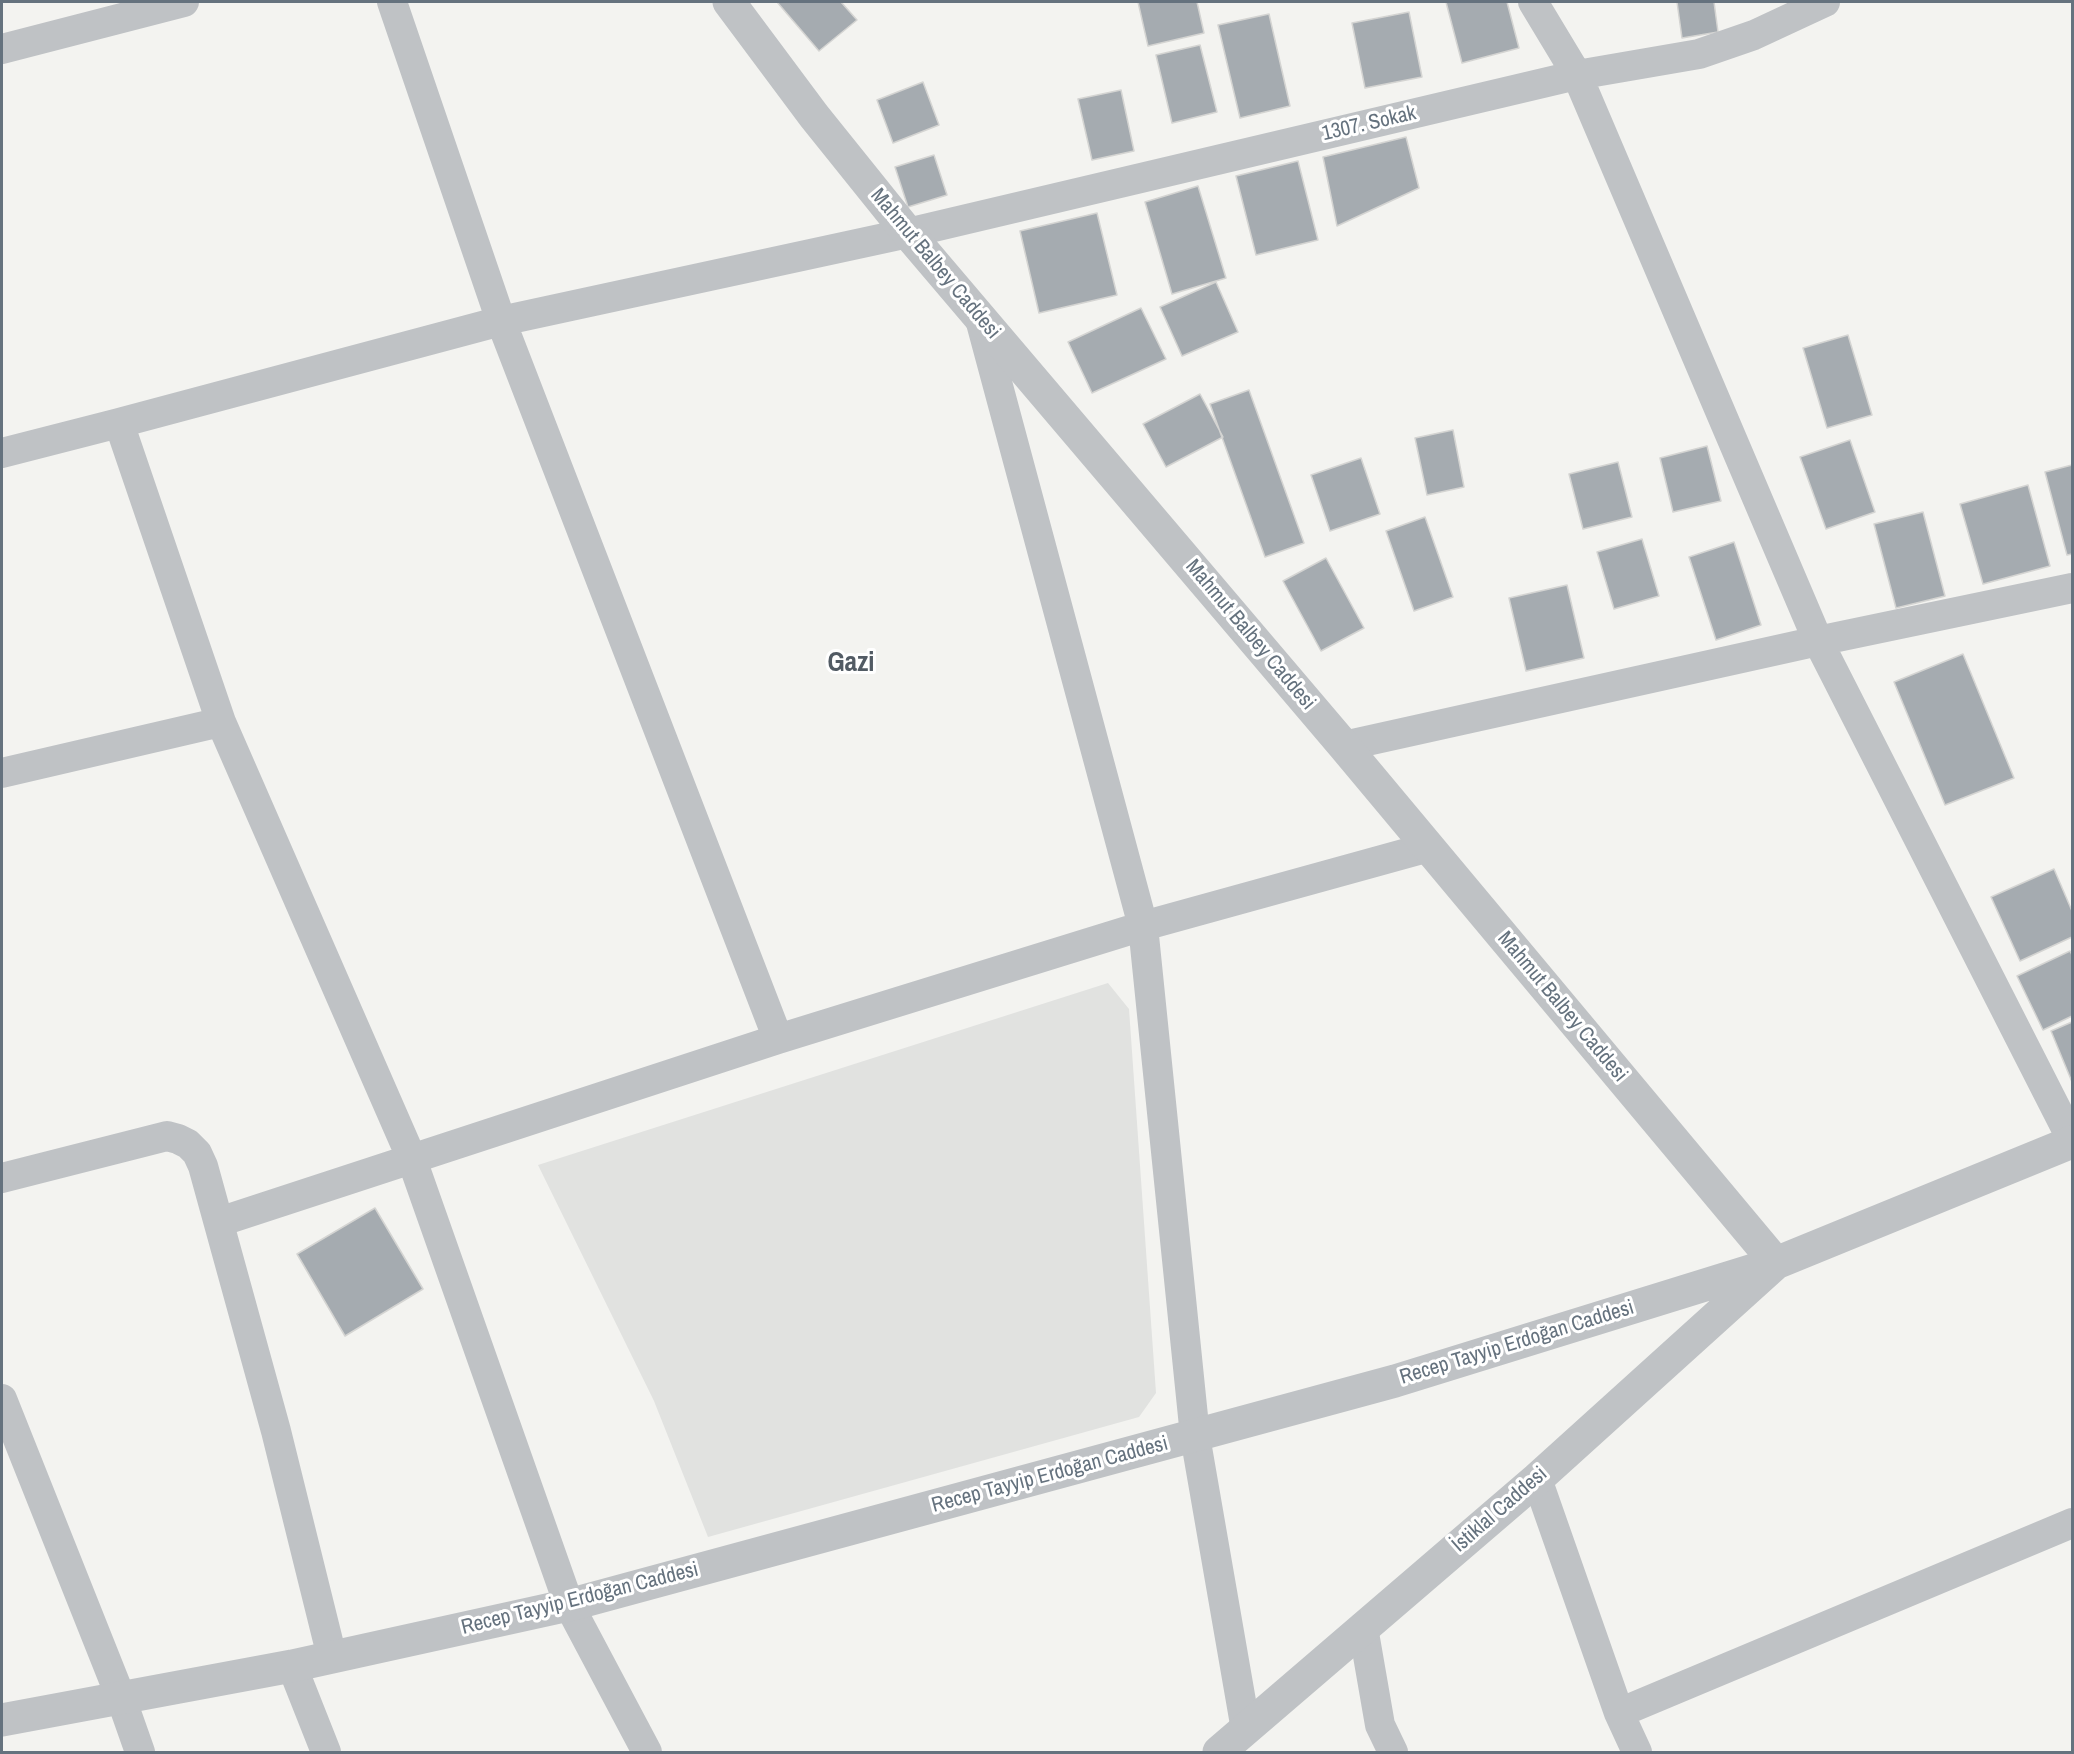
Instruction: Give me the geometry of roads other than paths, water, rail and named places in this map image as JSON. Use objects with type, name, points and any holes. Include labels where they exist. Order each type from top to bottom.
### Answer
[{"type":"street","points":[[2,49],[184,2]]},
{"type":"street","points":[[392,2],[501,321],[778,1039]]},
{"type":"street","name":"Mahmut Balbey Caddesi","points":[[729,2],[814,116],[908,233],[1344,746],[1776,1263]]},
{"type":"street","points":[[1533,2],[1577,75],[1818,641],[2073,1141]]},
{"type":"street","name":"1307. Sokak","points":[[2,453],[501,321],[908,233],[1577,75],[1699,54],[1754,35],[1825,2]]},
{"type":"street","points":[[980,319],[1143,926],[1195,1436],[1246,1730]]},
{"type":"street","points":[[119,423],[221,722],[411,1157],[569,1605],[647,1752]]},
{"type":"street","points":[[1344,746],[1818,641],[2073,588]]},
{"type":"street","points":[[2,773],[221,722]]},
{"type":"street","points":[[219,1222],[411,1157],[778,1039],[1143,926],[1429,847]]},
{"type":"street","points":[[2,1178],[167,1136],[178,1138],[188,1144],[197,1154],[203,1166],[219,1222],[276,1431],[332,1657]]},
{"type":"street","name":"Recep Tayyip Erdoğan Caddesi","points":[[2,1720],[292,1666],[569,1605],[1395,1381],[1776,1263],[2073,1141]]},
{"type":"street","name":"İstiklal Caddesi","points":[[1219,1752],[1537,1479],[1776,1263]]},
{"type":"street","points":[[2,1399],[121,1698],[140,1752]]},
{"type":"street","points":[[1537,1479],[1619,1713],[1637,1752]]},
{"type":"street","points":[[1619,1713],[2073,1523]]},
{"type":"street","points":[[1363,1627],[1380,1725],[1393,1752]]},
{"type":"street","points":[[292,1666],[326,1752]]},
{"type":"district","name":"Gazi","points":[[851,664]]}]
